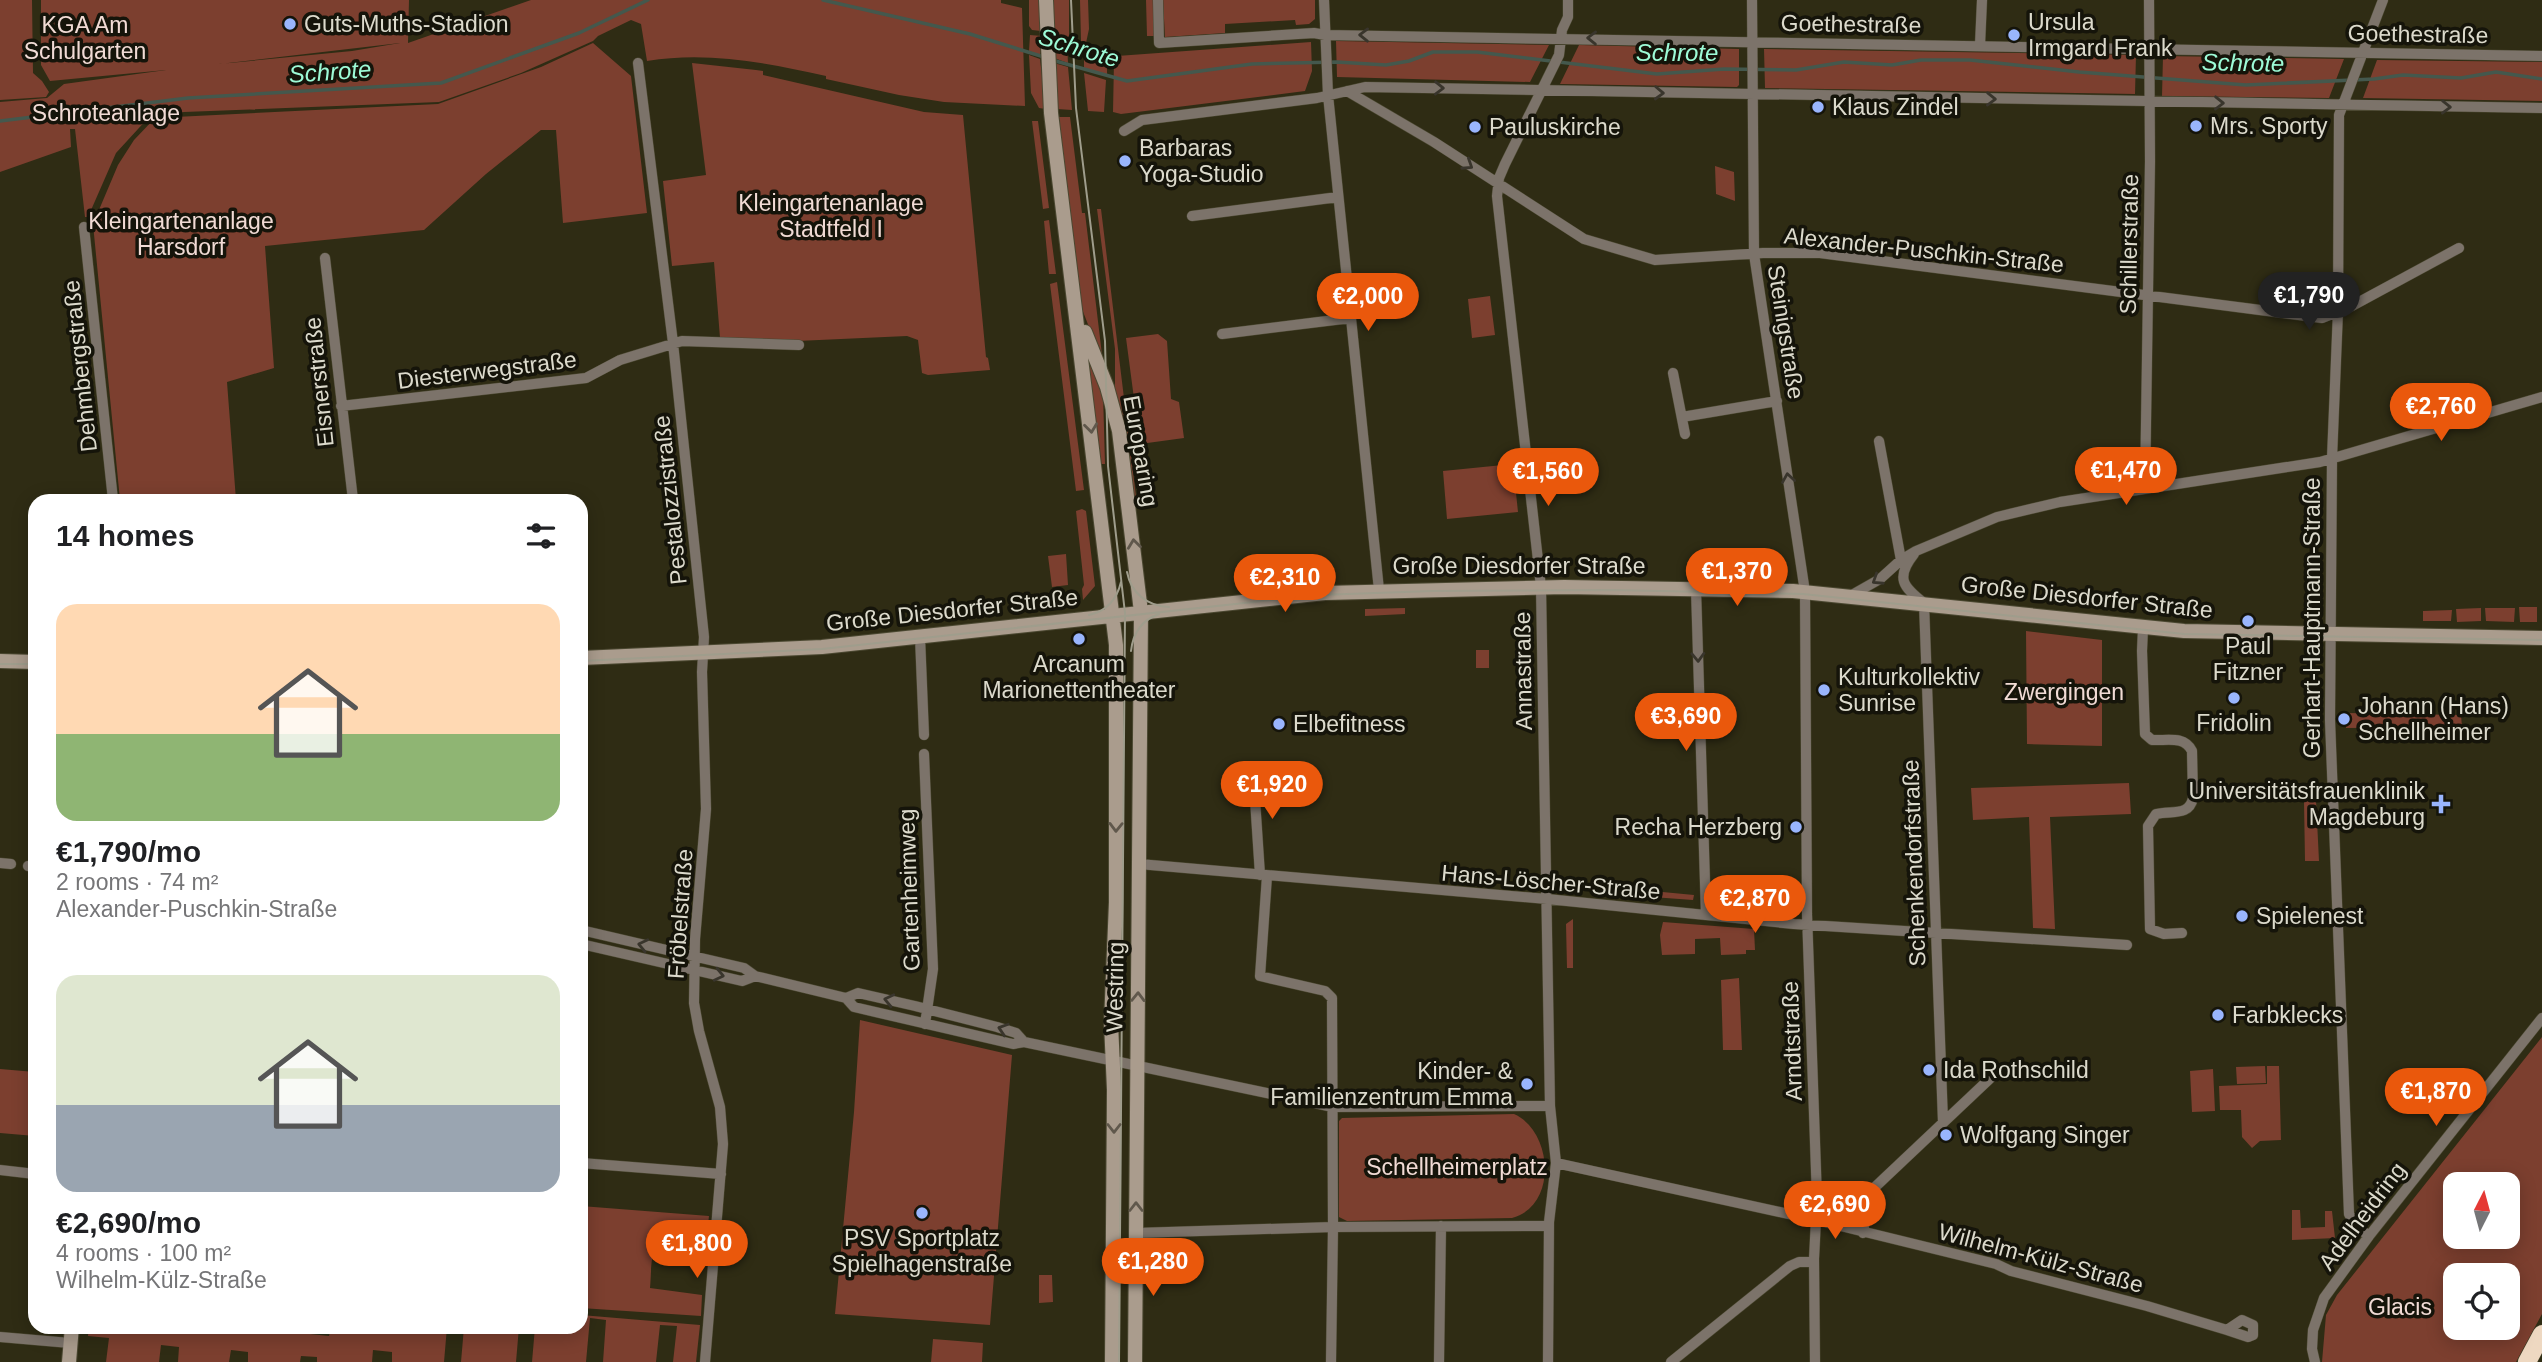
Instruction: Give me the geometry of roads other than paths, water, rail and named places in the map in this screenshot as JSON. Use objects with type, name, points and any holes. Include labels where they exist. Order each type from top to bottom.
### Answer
[{"type":"highway","points":[[2527,1362],[2542,1334]]},
{"type":"main road","name":"Europaring","points":[[1046,0],[1048,68],[1114,615]]},
{"type":"main road","name":"Europaring","points":[[1076,304],[1118,426],[1141,612]]},
{"type":"main road","name":"Große Diesdorfer Straße","points":[[588,658],[822,647],[1325,593],[1541,587],[1805,592],[2209,633],[2542,638]]},
{"type":"main road","name":"Westring","points":[[1135,1362],[1141,612]]},
{"type":"main road","name":"Westring","points":[[1112,1362],[1112,1060],[1117,765],[1114,615]]},
{"type":"main road","points":[[0,661],[28,662]]},
{"type":"main road","points":[[69,1362],[71,1334]]},
{"type":"street","name":"Goethestraße","points":[[1158,0],[1159,43],[1314,33],[2542,56]]},
{"type":"street","points":[[1324,0],[1328,95],[1379,590]]},
{"type":"street","name":"Annastraße","points":[[1548,1362],[1549,1226],[1556,1163],[1550,1106],[1541,587],[1498,215],[1498,184],[1505,164],[1559,55],[1568,17],[1568,0]]},
{"type":"street","name":"Steinigstraße","points":[[1752,0],[1754,254],[1805,592]]},
{"type":"street","points":[[1980,45],[1982,0]]},
{"type":"street","name":"Schillerstraße","points":[[2145,489],[2149,0]]},
{"type":"street","name":"Gerhart-Hauptmann-Straße","points":[[2369,1236],[2356,1226],[2350,1214],[2332,804],[2332,458],[2338,311],[2339,115],[2383,0]]},
{"type":"street","name":"Pestalozzistraße","points":[[638,63],[673,343],[704,653]]},
{"type":"street","points":[[1124,131],[1142,120],[1328,95],[1365,87],[2542,108]]},
{"type":"street","name":"Alexander-Puschkin-Straße","points":[[1347,91],[1584,239],[1660,260],[1820,253],[2322,318],[2459,248]]},
{"type":"street","points":[[1192,216],[1338,197]]},
{"type":"street","name":"Dehmbergstraße","points":[[84,227],[112,494]]},
{"type":"street","name":"Eisnerstraße","points":[[325,258],[352,494]]},
{"type":"street","points":[[1222,334],[1351,318]]},
{"type":"street","points":[[673,343],[685,340],[799,345]]},
{"type":"street","name":"Diesterwegstraße","points":[[341,406],[586,378],[620,360],[673,343]]},
{"type":"street","points":[[1673,373],[1685,434]]},
{"type":"street","points":[[1850,596],[1880,579],[1901,560],[1916,551],[1997,517],[2040,506],[2332,458],[2542,397]]},
{"type":"street","points":[[1682,416],[1777,401]]},
{"type":"street","points":[[1879,441],[1901,560]]},
{"type":"street","points":[[1916,551],[1908,562],[1903,581],[1906,590],[1924,603]]},
{"type":"street","points":[[1696,589],[1706,915]]},
{"type":"street","name":"Arndtstraße","points":[[1805,592],[1807,924],[1817,1191],[1814,1262],[1815,1362]]},
{"type":"street","name":"Schenkendorfstraße","points":[[1924,603],[1943,1122]]},
{"type":"street","points":[[2143,628],[2145,734],[2152,740],[2183,741],[2192,751],[2191,805],[2184,811],[2156,814],[2148,826],[2150,929],[2164,933],[2182,933]]},
{"type":"street","points":[[919,637],[924,735]]},
{"type":"street","name":"Fröbelstraße","points":[[704,653],[702,672],[706,809],[695,970],[697,1021],[721,1115],[723,1144],[705,1362]]},
{"type":"street","name":"Gartenheimweg","points":[[924,754],[933,969],[925,1024]]},
{"type":"street","points":[[1254,769],[1264,875],[1259,975],[1325,991],[1331,996],[1331,1362]]},
{"type":"street","name":"Hans-Löscher-Straße","points":[[1139,864],[1807,924],[2127,945]]},
{"type":"street","points":[[588,932],[744,968],[755,976],[846,998],[854,1007],[925,1024],[1013,1044],[1024,1042],[1138,1065],[1333,1107],[1550,1106]]},
{"type":"street","points":[[588,946],[741,981],[755,976]]},
{"type":"street","points":[[846,998],[858,993],[998,1027],[1016,1033],[1024,1042]]},
{"type":"street","name":"Adelheidring","points":[[2315,1362],[2312,1349],[2315,1321],[2324,1298],[2369,1236],[2542,1018]]},
{"type":"street","points":[[1863,1233],[1872,1191],[2000,1069]]},
{"type":"street","name":"Wilhelm-Külz-Straße","points":[[1556,1163],[1816,1220],[1996,1264],[2011,1271],[2227,1330]]},
{"type":"street","points":[[588,1164],[721,1174]]},
{"type":"street","points":[[0,1170],[28,1173]]},
{"type":"street","points":[[1439,1362],[1441,1226]]},
{"type":"street","points":[[1136,1233],[1333,1227],[1549,1226]]},
{"type":"street","points":[[1671,1362],[1790,1266],[1800,1262],[1814,1262]]},
{"type":"street","points":[[0,1337],[70,1343]]},
{"type":"waterway","name":"Schrote","points":[[0,121],[188,98],[441,83],[579,33],[648,0]]},
{"type":"waterway","name":"Schrote","points":[[823,0],[970,34],[1044,57]]},
{"type":"waterway","name":"Schrote","points":[[1052,60],[1127,81],[1252,64],[1337,62],[1386,65],[1409,61],[1433,52],[1477,52],[1657,74],[1724,69],[1796,70],[1844,62],[1892,65],[1921,60],[1970,60],[2079,72],[2246,85],[2374,79],[2403,75],[2461,78],[2496,72],[2542,79]]},
{"type":"tram line","points":[[1071,0],[1076,108],[1105,341],[1108,466],[1125,613],[1119,1362]]},
{"type":"tram line","points":[[1127,572],[1132,586],[1141,597],[1154,604],[1169,607]]},
{"type":"tram line","points":[[1089,615],[1101,611],[1110,603],[1121,582]]},
{"type":"tram line","points":[[588,661],[822,649],[1318,595],[1433,591],[1612,590],[1803,594],[2184,634],[2542,640]]},
{"type":"tram line","points":[[1131,651],[1139,628],[1159,614]]},
{"type":"tram line","points":[[0,664],[28,664]]},
{"type":"place","name":"Guts-Muths-Stadion","points":[[290,24]]},
{"type":"place","name":"Ursula Irmgard Frank","points":[[2014,35]]},
{"type":"place","name":"Klaus Zindel","points":[[1818,107]]},
{"type":"place","name":"Mrs. Sporty","points":[[2196,126]]},
{"type":"place","name":"Pauluskirche","points":[[1475,127]]},
{"type":"place","name":"Barbaras Yoga-Studio","points":[[1125,161]]},
{"type":"place","name":"Paul Fitzner","points":[[2248,621]]},
{"type":"place","name":"Arcanum Marionettentheater","points":[[1079,639]]},
{"type":"place","name":"Kulturkollektiv Sunrise","points":[[1824,690]]},
{"type":"place","name":"Fridolin","points":[[2234,698]]},
{"type":"place","name":"Johann (Hans) Schellheimer","points":[[2344,719]]},
{"type":"place","name":"Elbefitness","points":[[1279,724]]},
{"type":"place","name":"Universitätsfrauenklinik Magdeburg","points":[[2441,804]]},
{"type":"place","name":"Recha Herzberg","points":[[1796,827]]},
{"type":"place","name":"Spielenest","points":[[2242,916]]},
{"type":"place","name":"Farbklecks","points":[[2218,1015]]},
{"type":"place","name":"Ida Rothschild","points":[[1929,1070]]},
{"type":"place","name":"Kinder- & Familienzentrum Emma","points":[[1527,1084]]},
{"type":"place","name":"Wolfgang Singer","points":[[1946,1135]]},
{"type":"place","name":"PSV Sportplatz Spielhagenstraße","points":[[922,1213]]},
{"type":"park label","name":"KGA Am Schulgarten","points":[[85,38]]},
{"type":"park label","name":"Schroteanlage","points":[[106,113]]},
{"type":"park label","name":"Kleingartenanlage Stadtfeld I","points":[[831,216]]},
{"type":"park label","name":"Kleingartenanlage Harsdorf","points":[[181,234]]},
{"type":"park label","name":"Zwergingen","points":[[2064,692]]},
{"type":"park label","name":"Schellheimerplatz","points":[[1457,1167]]},
{"type":"park label","name":"Glacis","points":[[2400,1307]]}]
